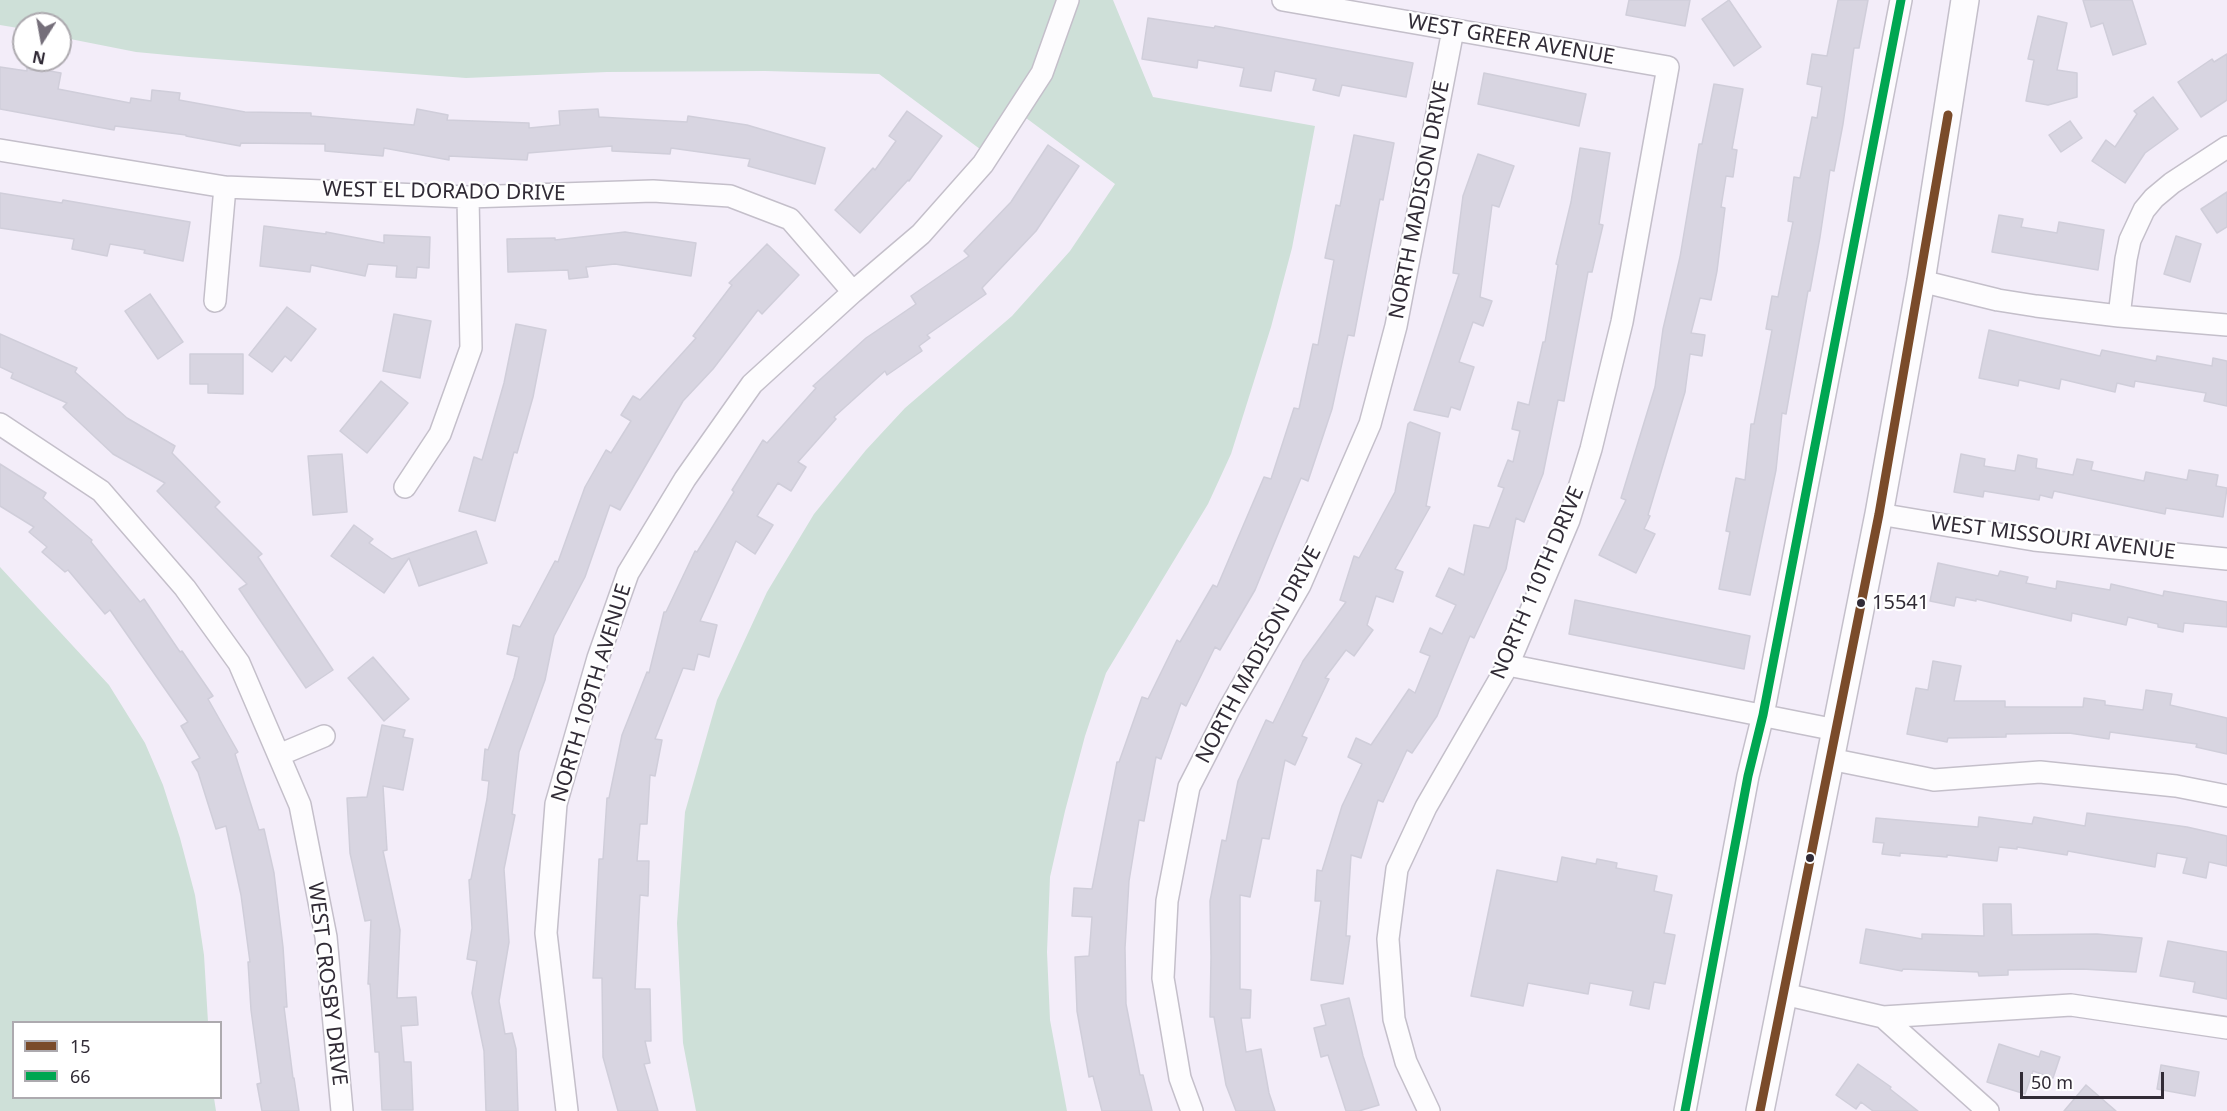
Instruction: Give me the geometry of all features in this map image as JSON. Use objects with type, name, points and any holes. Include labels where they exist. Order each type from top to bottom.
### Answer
[{"type":"street","name":"NORTH 109TH AVENUE","points":[[567,1111],[546,933],[556,804],[598,658],[628,573],[685,479],[752,384],[921,234],[983,164],[1042,73],[1068,0]]},
{"type":"street","name":"WEST GREER AVENUE","points":[[1283,0],[1668,67]]},
{"type":"street","points":[[1685,1111],[1901,0]]},
{"type":"street","points":[[1760,1111],[1879,514],[1921,281],[1965,0]]},
{"type":"street","name":"NORTH MADISON DRIVE","points":[[1192,1111],[1180,1078],[1163,978],[1167,901],[1189,787],[1229,710],[1300,585],[1370,424],[1396,326],[1453,30]]},
{"type":"street","name":"NORTH 110TH DRIVE","points":[[1430,1111],[1406,1062],[1394,1019],[1388,939],[1397,868],[1426,807],[1508,665],[1569,520],[1591,449],[1622,322],[1668,67]]},
{"type":"street","points":[[2119,316],[2130,240],[2144,210],[2172,183],[2227,147]]},
{"type":"street","name":"WEST EL DORADO DRIVE","points":[[0,150],[225,187],[468,197],[654,191],[730,196],[790,219],[853,292]]},
{"type":"street","points":[[215,302],[225,187]]},
{"type":"street","points":[[405,486],[440,434],[471,348],[468,197]]},
{"type":"street","points":[[1921,281],[2008,301],[2119,316],[2227,325]]},
{"type":"street","name":"WEST CROSBY DRIVE","points":[[0,424],[101,491],[185,588],[240,663],[300,805],[326,937],[342,1111]]},
{"type":"street","name":"WEST MISSOURI AVENUE","points":[[1879,514],[2034,540],[2227,560]]},
{"type":"street","points":[[1508,665],[1836,730]]},
{"type":"street","points":[[279,755],[324,736]]},
{"type":"street","points":[[1830,759],[1934,780],[2040,772],[2176,786],[2227,796]]},
{"type":"street","points":[[1784,994],[1883,1017],[2071,1005],[2227,1028]]},
{"type":"street","points":[[1883,1017],[1988,1111]]},
{"type":"shaded area","points":[[0,0],[1113,0],[1153,97],[1315,126],[1292,248],[1271,327],[1231,454],[1208,504],[1106,673],[1085,736],[1065,811],[1050,877],[1047,952],[1050,1020],[1067,1111],[696,1111],[683,1043],[677,923],[685,812],[717,700],[767,592],[814,514],[866,450],[905,408],[1012,316],[1070,251],[1115,184],[1018,112],[988,155],[879,74],[765,71],[607,72],[466,78],[136,52],[72,39],[72,12],[12,12],[12,27],[0,25]]},
{"type":"shaded area","points":[[0,567],[109,685],[145,743],[163,785],[195,895],[204,955],[208,1021],[12,1021],[12,1099],[214,1099],[216,1111],[0,1111]]},
{"type":"building","points":[[1629,0],[1690,0],[1685,26],[1626,15]]},
{"type":"building","points":[[1729,0],[1761,47],[1734,66],[1702,19]]},
{"type":"building","points":[[1838,0],[1868,0],[1859,48],[1854,48],[1843,124],[1834,171],[1830,170],[1820,237],[1786,414],[1782,413],[1776,470],[1750,595],[1719,589],[1730,532],[1726,531],[1736,478],[1745,480],[1751,424],[1754,424],[1772,330],[1766,329],[1772,296],[1778,297],[1793,222],[1788,221],[1794,177],[1800,178],[1812,117],[1817,118],[1822,87],[1807,84],[1812,54],[1827,56]]},
{"type":"building","points":[[2083,0],[2132,0],[2146,44],[2113,55],[2103,23],[2091,27]]},
{"type":"building","points":[[2038,16],[2067,23],[2057,70],[2077,73],[2077,97],[2048,105],[2026,101],[2034,60],[2028,59]]},
{"type":"building","points":[[1148,18],[1214,28],[1215,26],[1413,63],[1406,97],[1342,85],[1339,96],[1313,90],[1316,79],[1275,71],[1271,91],[1240,86],[1244,68],[1198,60],[1197,68],[1142,59]]},
{"type":"building","points":[[2227,54],[2227,100],[2201,117],[2178,82],[2212,59],[2214,62]]},
{"type":"building","points":[[0,67],[12,69],[12,72],[61,73],[58,89],[130,103],[131,98],[151,101],[152,90],[180,93],[179,100],[245,112],[311,113],[311,116],[414,125],[417,109],[448,115],[447,120],[529,123],[529,128],[560,125],[559,111],[598,109],[599,117],[687,122],[688,116],[747,125],[825,148],[815,184],[748,166],[750,159],[671,148],[670,154],[612,151],[612,146],[528,153],[527,160],[449,156],[449,160],[384,148],[383,156],[325,151],[325,144],[241,143],[240,146],[186,135],[115,126],[114,130],[0,109]]},
{"type":"building","points":[[1484,73],[1586,94],[1579,126],[1478,104]]},
{"type":"building","points":[[1714,84],[1743,89],[1732,149],[1737,150],[1733,177],[1726,176],[1721,207],[1725,208],[1711,300],[1700,298],[1691,333],[1705,335],[1702,356],[1690,354],[1685,392],[1648,515],[1650,516],[1644,529],[1655,534],[1636,573],[1599,555],[1626,500],[1621,498],[1655,387],[1663,329],[1680,257],[1699,144],[1702,144]]},
{"type":"building","points":[[2153,97],[2178,129],[2145,153],[2125,183],[2092,161],[2106,140],[2115,147],[2137,114],[2134,111]]},
{"type":"building","points":[[907,111],[942,136],[909,181],[860,233],[835,210],[873,168],[875,170],[896,141],[889,136]]},
{"type":"building","points":[[2070,121],[2082,138],[2061,152],[2049,135]]},
{"type":"building","points":[[1354,135],[1394,143],[1383,200],[1380,199],[1354,336],[1348,335],[1332,409],[1308,481],[1301,478],[1255,590],[1220,650],[1215,647],[1186,706],[1181,703],[1161,759],[1156,757],[1144,821],[1139,820],[1129,881],[1125,948],[1126,1004],[1140,1075],[1143,1075],[1152,1111],[1102,1111],[1093,1076],[1089,1077],[1077,1011],[1075,957],[1089,956],[1092,917],[1072,916],[1074,888],[1092,889],[1117,762],[1119,762],[1142,697],[1148,699],[1177,640],[1180,642],[1213,585],[1217,587],[1264,477],[1271,479],[1294,408],[1299,409],[1313,344],[1318,345],[1334,260],[1325,258],[1336,205],[1340,206]]},
{"type":"building","points":[[1048,145],[1079,166],[1036,231],[982,288],[986,294],[927,335],[930,338],[919,346],[922,351],[887,375],[885,371],[834,417],[836,419],[798,462],[806,467],[791,491],[778,483],[757,516],[773,525],[755,554],[736,541],[700,621],[717,625],[709,657],[698,654],[694,670],[683,668],[655,739],[662,740],[655,776],[650,775],[647,824],[640,824],[637,861],[649,861],[648,896],[640,895],[635,989],[650,989],[651,1041],[645,1041],[650,1063],[644,1064],[658,1111],[618,1111],[603,1057],[602,978],[593,978],[599,859],[603,859],[607,798],[609,798],[622,735],[647,672],[649,673],[664,612],[695,551],[697,552],[734,492],[732,490],[763,440],[767,443],[816,388],[813,386],[866,338],[916,304],[911,296],[969,256],[964,251],[1011,202]]},
{"type":"building","points":[[1580,148],[1610,153],[1599,224],[1603,225],[1592,272],[1588,272],[1564,401],[1558,400],[1543,474],[1524,522],[1516,518],[1506,569],[1474,638],[1470,636],[1437,716],[1412,753],[1407,750],[1383,802],[1378,800],[1361,858],[1351,855],[1346,936],[1350,936],[1343,984],[1311,980],[1321,901],[1315,901],[1317,870],[1322,871],[1342,806],[1362,764],[1348,757],[1356,738],[1371,745],[1409,689],[1415,693],[1430,656],[1420,652],[1430,628],[1442,634],[1456,605],[1436,596],[1449,568],[1464,575],[1474,525],[1489,528],[1504,488],[1498,486],[1508,460],[1513,462],[1520,431],[1512,429],[1518,402],[1529,405],[1543,342],[1545,342],[1558,265],[1556,264],[1571,202]]},
{"type":"building","points":[[1478,154],[1514,166],[1499,207],[1492,205],[1480,297],[1492,301],[1483,326],[1473,322],[1459,362],[1474,367],[1460,410],[1451,407],[1448,417],[1414,410],[1459,274],[1453,273],[1463,196]]},
{"type":"building","points":[[2227,192],[2227,227],[2217,233],[2201,209]]},
{"type":"building","points":[[0,193],[62,203],[63,200],[190,222],[183,261],[144,253],[145,250],[110,244],[107,256],[72,249],[74,239],[0,228]]},
{"type":"building","points":[[1999,215],[2023,219],[2021,227],[2057,233],[2059,222],[2104,230],[2098,270],[1992,252]]},
{"type":"building","points":[[264,226],[326,234],[326,232],[384,243],[384,235],[430,237],[429,268],[417,267],[416,278],[396,277],[397,266],[368,264],[365,276],[311,265],[310,272],[260,266]]},
{"type":"building","points":[[625,232],[696,243],[691,276],[615,264],[586,267],[588,277],[569,279],[568,270],[508,272],[507,239],[555,238],[555,240]]},
{"type":"building","points":[[2176,236],[2201,244],[2190,282],[2164,274]]},
{"type":"building","points":[[767,244],[799,275],[762,314],[758,310],[713,369],[683,401],[620,510],[610,505],[585,577],[554,636],[545,680],[519,752],[512,814],[515,815],[504,869],[509,942],[499,1001],[505,1034],[512,1033],[516,1049],[518,1111],[486,1111],[484,1051],[472,993],[477,961],[467,959],[472,928],[469,880],[487,799],[489,781],[482,780],[485,749],[488,750],[514,678],[519,657],[507,654],[513,625],[520,627],[555,561],[558,562],[585,487],[606,450],[611,453],[631,421],[621,415],[633,396],[640,400],[696,338],[693,336],[732,285],[729,283]]},
{"type":"building","points":[[150,294],[183,342],[158,359],[125,311]]},
{"type":"building","points":[[287,307],[316,329],[291,361],[285,356],[272,372],[249,355]]},
{"type":"building","points":[[394,314],[431,321],[420,378],[383,371]]},
{"type":"building","points":[[516,324],[546,330],[533,397],[517,453],[514,452],[495,521],[459,511],[474,457],[482,460],[504,383]]},
{"type":"building","points":[[1989,330],[2100,356],[2102,350],[2156,361],[2157,356],[2212,366],[2213,358],[2227,361],[2227,406],[2204,401],[2206,393],[2135,381],[2134,387],[2117,383],[2115,392],[2061,379],[2059,389],[2019,380],[2018,386],[1979,378]]},
{"type":"building","points":[[0,334],[77,368],[75,372],[127,418],[175,446],[172,453],[220,502],[215,507],[262,554],[258,557],[333,670],[306,688],[239,589],[247,584],[157,491],[165,483],[113,454],[63,407],[67,403],[11,378],[13,373],[0,367]]},
{"type":"building","points":[[190,354],[243,354],[243,394],[208,393],[208,384],[190,384]]},
{"type":"building","points":[[381,381],[408,403],[367,453],[340,431]]},
{"type":"building","points":[[1410,422],[1440,433],[1426,506],[1430,507],[1395,569],[1403,572],[1393,602],[1376,596],[1367,625],[1373,630],[1354,656],[1346,650],[1325,678],[1329,679],[1302,736],[1307,738],[1295,765],[1285,760],[1269,839],[1262,838],[1250,897],[1240,895],[1240,989],[1251,990],[1250,1018],[1241,1018],[1246,1052],[1261,1049],[1269,1093],[1275,1111],[1236,1111],[1226,1085],[1214,1017],[1210,1017],[1210,901],[1222,840],[1226,841],[1238,781],[1266,720],[1273,723],[1303,661],[1346,602],[1340,600],[1354,556],[1359,558],[1395,492]]},
{"type":"building","points":[[342,454],[347,512],[313,515],[308,456]]},
{"type":"building","points":[[1961,454],[1985,459],[1984,466],[2015,471],[2018,455],[2037,459],[2036,468],[2073,475],[2077,459],[2093,462],[2091,470],[2144,481],[2146,472],[2187,480],[2189,470],[2218,475],[2216,486],[2227,488],[2223,517],[2166,508],[2165,514],[2054,491],[2052,498],[2040,495],[2039,500],[1984,491],[1983,497],[1954,492]]},
{"type":"building","points":[[0,464],[46,493],[43,498],[92,540],[91,542],[140,602],[144,599],[213,696],[208,699],[238,752],[235,754],[259,830],[264,829],[274,873],[283,947],[287,1007],[284,1007],[299,1111],[262,1111],[257,1084],[261,1083],[251,1010],[248,962],[250,962],[241,895],[226,826],[216,829],[198,772],[192,762],[200,758],[181,726],[188,722],[110,610],[105,614],[68,570],[65,572],[42,552],[47,547],[29,532],[34,527],[0,506]]},
{"type":"building","points":[[354,525],[373,539],[369,543],[392,559],[476,531],[487,563],[419,586],[409,558],[384,593],[331,556]]},
{"type":"building","points":[[1938,563],[1998,576],[2000,571],[2028,577],[2026,583],[2056,589],[2057,581],[2110,590],[2111,584],[2163,596],[2164,591],[2227,602],[2227,627],[2184,623],[2183,632],[2128,617],[2126,625],[2072,613],[2071,621],[1976,599],[1976,601],[1956,597],[1954,606],[1930,601]]},
{"type":"building","points":[[1575,600],[1750,636],[1744,669],[1569,634]]},
{"type":"building","points":[[373,657],[409,699],[384,721],[348,678]]},
{"type":"building","points":[[1933,661],[1961,666],[1954,701],[2005,701],[2005,707],[2083,707],[2084,698],[2105,701],[2105,705],[2143,710],[2146,690],[2172,694],[2170,705],[2227,718],[2227,754],[2196,747],[2197,744],[2110,732],[2109,739],[2069,733],[2006,734],[2006,737],[1948,738],[1947,742],[1907,734],[1916,688],[1928,690]]},
{"type":"building","points":[[382,725],[405,730],[403,737],[413,739],[403,790],[383,786],[387,850],[383,851],[400,930],[397,998],[416,997],[418,1025],[401,1026],[404,1062],[411,1062],[413,1110],[382,1110],[379,1052],[375,1052],[370,984],[368,984],[371,920],[365,921],[350,853],[347,798],[367,797]]},
{"type":"building","points":[[2087,813],[2187,827],[2227,836],[2227,866],[2209,862],[2206,878],[2183,873],[2187,858],[2157,853],[2155,867],[2068,851],[2067,855],[2017,847],[2017,849],[1999,847],[1997,861],[1947,855],[1947,857],[1900,853],[1900,856],[1882,854],[1884,843],[1873,842],[1876,818],[1978,827],[1979,817],[2032,824],[2034,817],[2085,826]]},
{"type":"building","points":[[1562,857],[1596,864],[1597,859],[1617,863],[1616,868],[1657,876],[1654,891],[1672,895],[1664,933],[1675,935],[1665,984],[1654,982],[1649,1009],[1630,1005],[1633,991],[1590,983],[1588,994],[1528,983],[1523,1006],[1471,996],[1497,870],[1557,882]]},
{"type":"building","points":[[1983,904],[2011,904],[2012,935],[2097,934],[2142,938],[2136,972],[2082,969],[2008,970],[2008,975],[1979,976],[1978,972],[1903,969],[1902,971],[1860,963],[1866,929],[1922,939],[1922,934],[1984,936]]},
{"type":"building","points":[[2168,941],[2227,952],[2227,999],[2193,992],[2195,982],[2160,976]]},
{"type":"building","points":[[1349,998],[1363,1056],[1379,1105],[1359,1111],[1346,1111],[1328,1055],[1321,1057],[1314,1028],[1326,1025],[1321,1005]]},
{"type":"building","points":[[1999,1044],[2039,1057],[2041,1051],[2060,1057],[2053,1078],[2033,1071],[2025,1094],[1987,1082]]},
{"type":"building","points":[[1858,1064],[1891,1087],[1890,1089],[1918,1111],[1873,1111],[1861,1102],[1856,1109],[1836,1095]]},
{"type":"building","points":[[2161,1065],[2199,1072],[2195,1096],[2157,1089]]},
{"type":"building","points":[[2086,1085],[2116,1111],[2064,1111]]},
{"type":"transit line","name":"66","points":[[1685,1111],[1748,776],[1763,715],[1901,0]]},
{"type":"transit line","name":"15","points":[[1760,1111],[1879,514],[1948,115]]},
{"type":"place","name":"15541","points":[[1861,603]]}]
